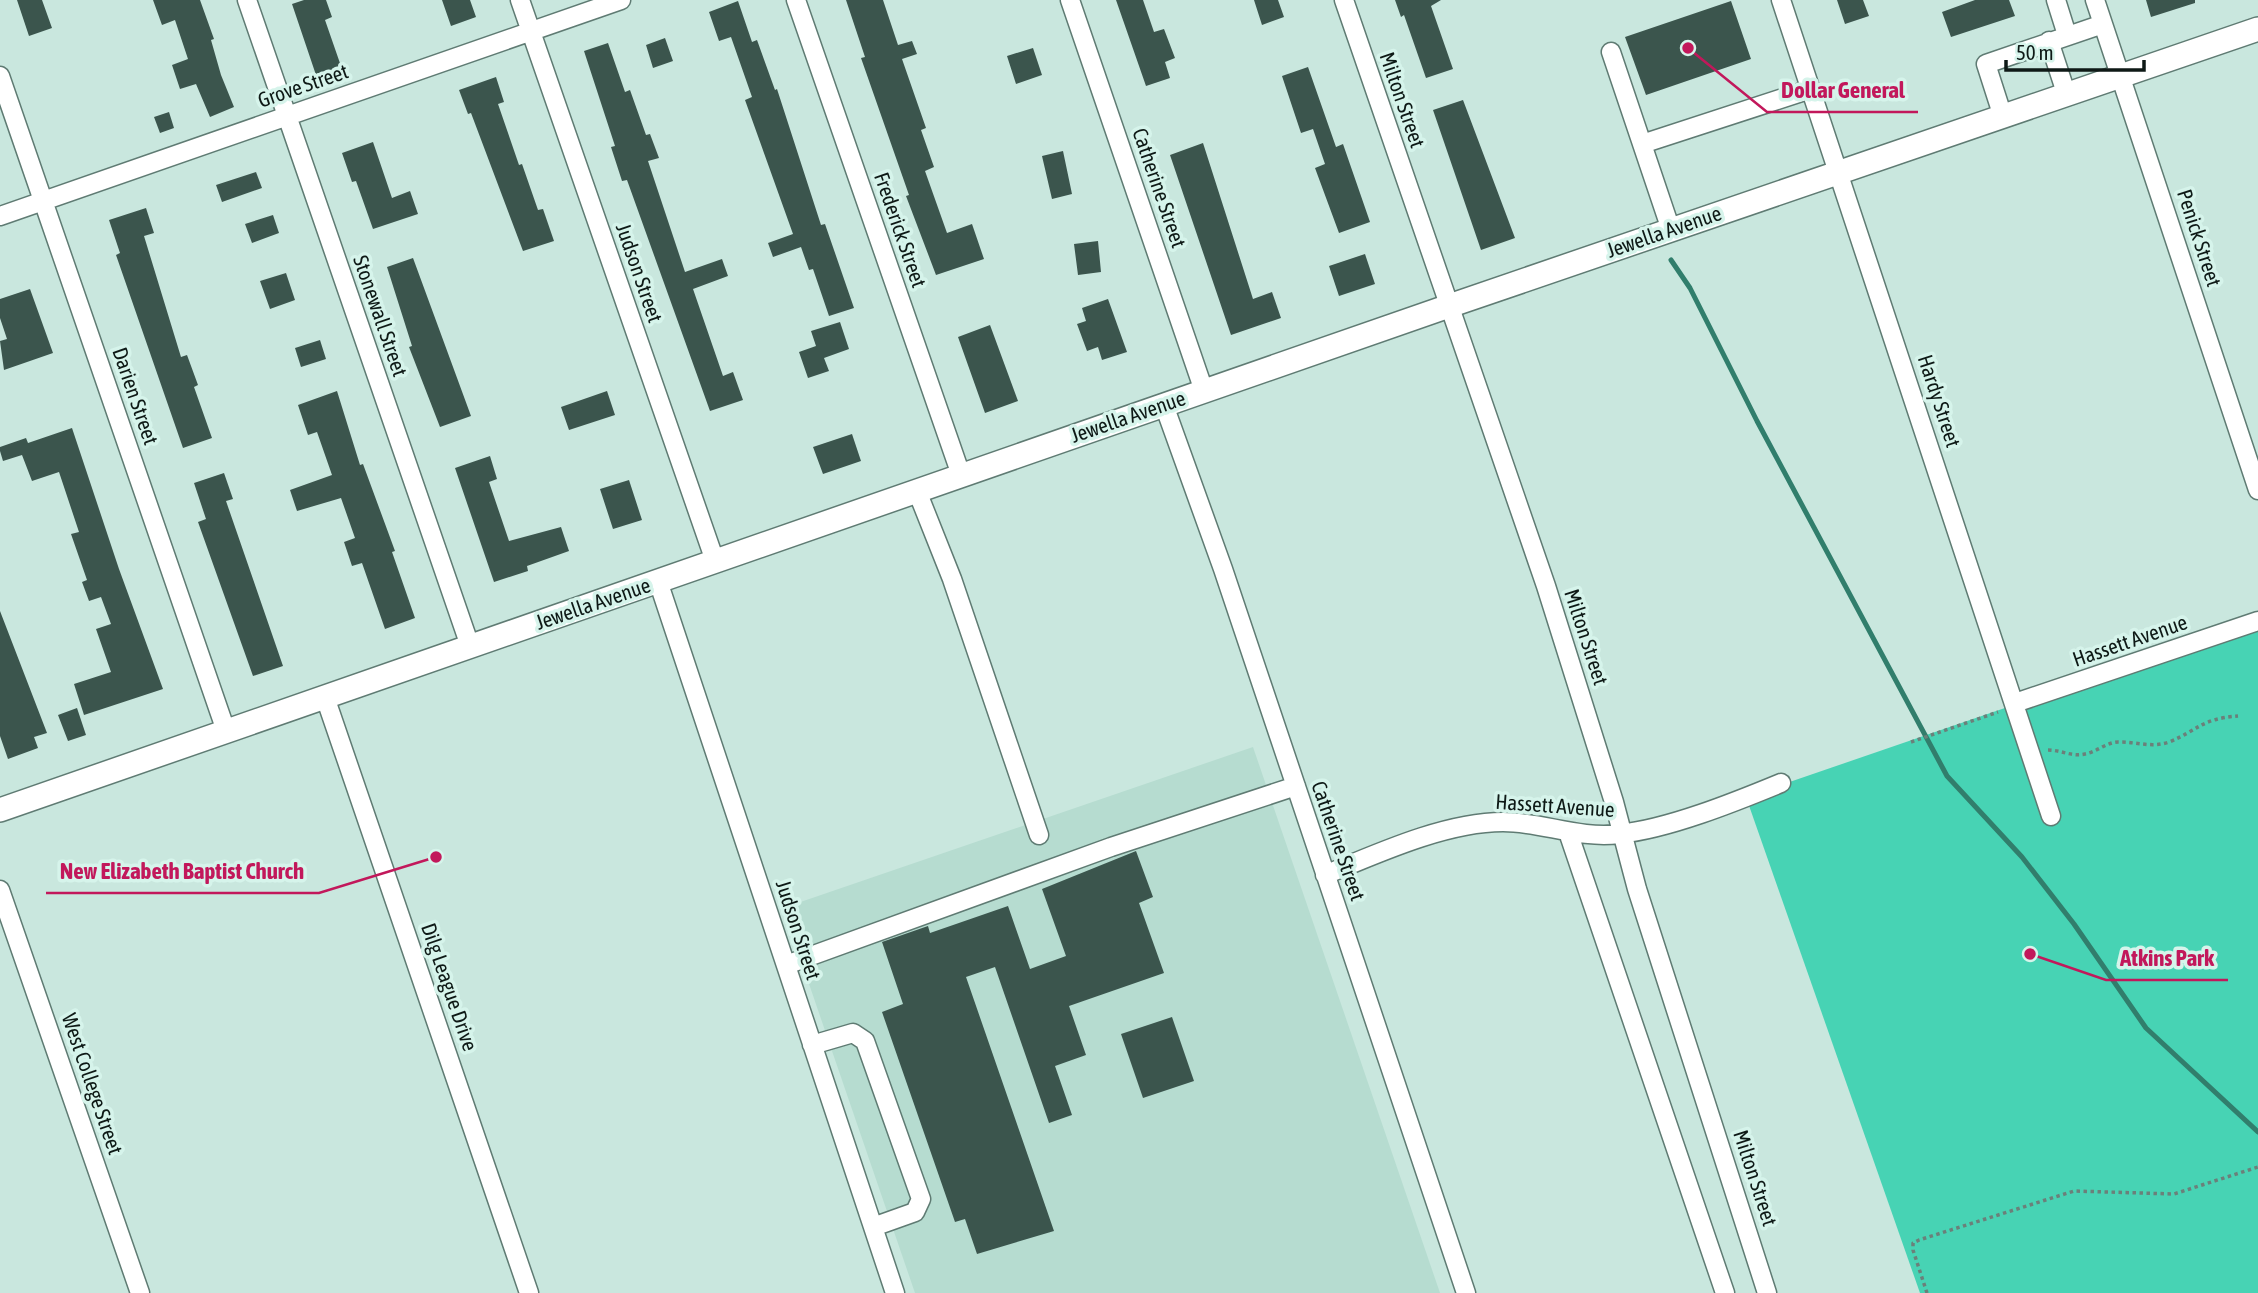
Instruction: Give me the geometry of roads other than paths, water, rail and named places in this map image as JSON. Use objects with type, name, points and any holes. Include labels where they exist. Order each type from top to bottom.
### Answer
[{"type":"main road","name":"Jewella Avenue","points":[[0,810],[1449,306],[2258,29]]},
{"type":"street","name":"Stonewall Street","points":[[247,0],[470,646]]},
{"type":"street","name":"Judson Street","points":[[520,0],[715,561]]},
{"type":"street","name":"Grove Street","points":[[0,216],[621,0]]},
{"type":"street","name":"Frederick Street","points":[[796,0],[961,475]]},
{"type":"street","name":"Catherine Street","points":[[1070,0],[1204,391]]},
{"type":"street","name":"Milton Street","points":[[1344,0],[1546,586],[1767,1293]]},
{"type":"street","name":"Hardy Street","points":[[1781,0],[2051,816]]},
{"type":"street","points":[[2056,0],[2067,35]]},
{"type":"street","name":"Penick Street","points":[[2095,0],[2258,490]]},
{"type":"street","points":[[2003,117],[1986,64],[2103,24]]},
{"type":"street","points":[[2049,41],[2067,96]]},
{"type":"street","points":[[1611,52],[1671,230]]},
{"type":"street","name":"Darien Street","points":[[0,76],[226,731]]},
{"type":"street","points":[[1642,144],[1811,89]]},
{"type":"street","name":"Catherine Street","points":[[1164,405],[1296,786],[1466,1293]]},
{"type":"street","points":[[917,491],[952,579],[1038,835]]},
{"type":"street","name":"Judson Street","points":[[658,581],[895,1293]]},
{"type":"street","name":"Hassett Avenue","points":[[2015,704],[2258,621]]},
{"type":"street","name":"Dilg League Drive","points":[[325,697],[529,1293]]},
{"type":"street","name":"Hassett Avenue","points":[[1325,875],[1371,855],[1474,824],[1505,822],[1568,832],[1622,834],[1746,797],[1781,783]]},
{"type":"street","points":[[786,965],[1111,847],[1296,786]]},
{"type":"street","points":[[1568,832],[1725,1293]]},
{"type":"street","name":"West College Street","points":[[0,890],[141,1293]]},
{"type":"street","points":[[812,1045],[853,1033],[865,1041],[921,1199],[915,1212],[873,1227]]},
{"type":"waterway","points":[[1671,260],[1690,288],[1757,421],[1947,776],[2022,857],[2074,924],[2146,1028],[2258,1132]]},
{"type":"place","name":"Dollar General","points":[[1688,48]]},
{"type":"place","name":"New Elizabeth Baptist Church","points":[[436,857]]},
{"type":"place","name":"Atkins Park","points":[[2030,954]]}]
